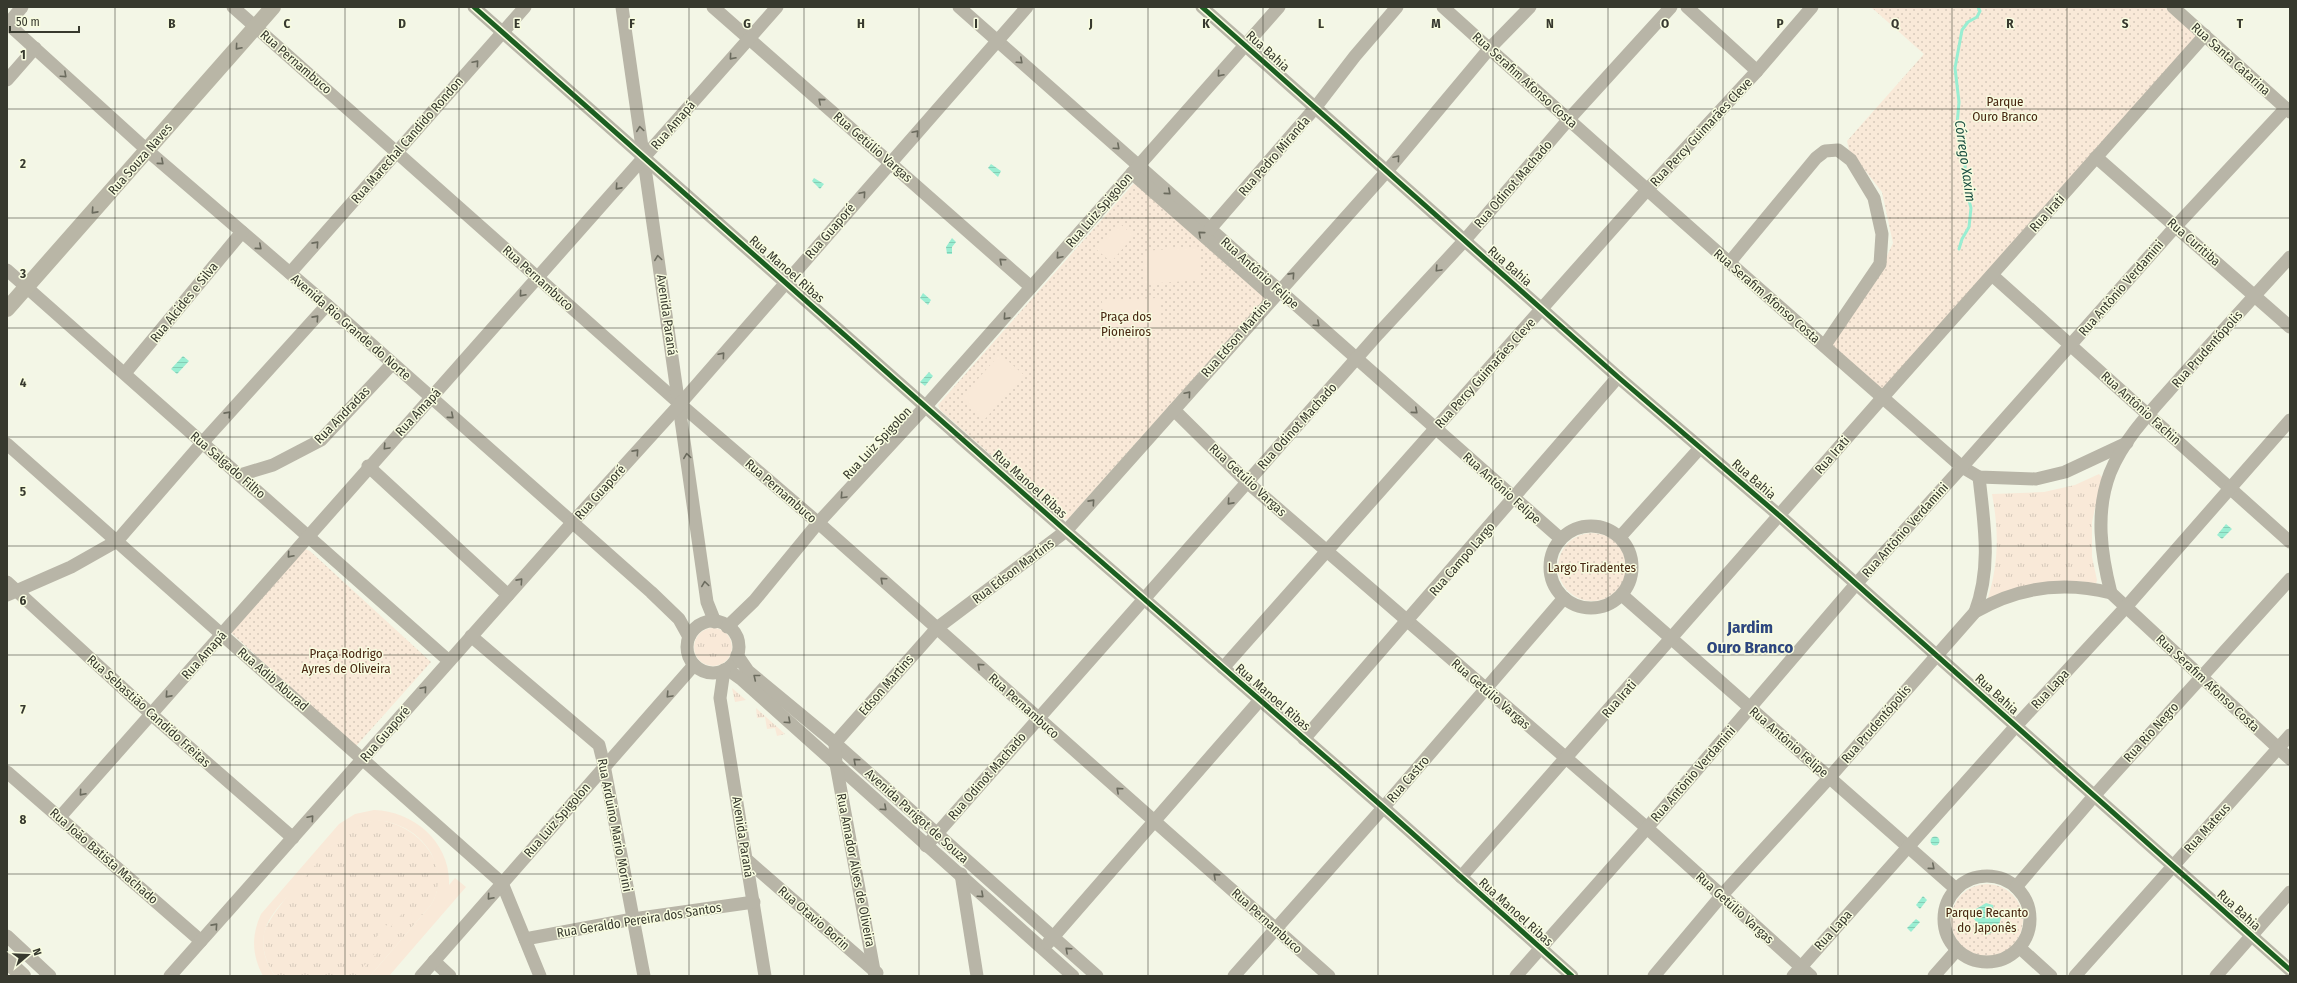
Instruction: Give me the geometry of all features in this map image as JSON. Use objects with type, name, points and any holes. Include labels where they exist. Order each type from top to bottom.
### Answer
[{"type":"main road","name":"Rua Souza Naves","points":[[7,309],[148,151],[273,7]]},
{"type":"main road","points":[[7,961],[23,976]]},
{"type":"street","points":[[7,23],[22,7]]},
{"type":"street","name":"Rua Pernambuco","points":[[233,7],[680,404],[818,523],[1329,976]]},
{"type":"street","name":"Rua Manoel Ribas","points":[[474,7],[1066,531],[1384,808],[1572,976]]},
{"type":"street","name":"Rua Marechal Candido Rondon","points":[[290,273],[525,7]]},
{"type":"street","name":"Avenida Paraná","points":[[622,7],[680,404],[707,602],[714,622]]},
{"type":"street","name":"Rua Getúlio Vargas","points":[[713,7],[1032,287]]},
{"type":"street","name":"Rua Amapá","points":[[60,817],[222,634],[306,536],[431,398],[777,7]]},
{"type":"street","name":"Rua Antônio Felipe","points":[[959,7],[998,41],[1135,170],[1276,294],[1357,359],[1560,539]]},
{"type":"street","name":"Rua Guaporé","points":[[170,976],[572,522],[680,404],[785,282],[1027,7]]},
{"type":"street","name":"Rua Bahia","points":[[1202,7],[1464,241],[1779,516],[2290,970]]},
{"type":"street","name":"Rua Luiz Spigolon","points":[[727,627],[754,601],[818,523],[926,406],[1279,7]]},
{"type":"street","name":"Rua Pedro Miranda","points":[[1210,229],[1316,108],[1355,56],[1397,7]]},
{"type":"street","name":"Rua Serafim Afonso Costa","points":[[1443,7],[1729,263],[1825,345],[1962,467],[1979,477],[2036,479],[2065,472],[2127,443]]},
{"type":"street","name":"Rua Edson Martins","points":[[937,628],[1066,531],[1386,171],[1489,49],[1530,7]]},
{"type":"street","name":"Rua Odinot Machado","points":[[926,846],[1247,482],[1464,241],[1569,119],[1670,7]]},
{"type":"street","points":[[1687,7],[1758,71]]},
{"type":"street","name":"Rua Percy Guimarães Cleve","points":[[1222,668],[1647,190],[1758,71],[1812,7]]},
{"type":"street","name":"Rua Santa Catarina","points":[[2173,7],[2288,110]]},
{"type":"street","name":"Avenida Rio Grande do Norte","points":[[7,23],[148,151],[327,305],[572,522],[679,619],[689,637]]},
{"type":"street","name":"Rua Irati","points":[[1461,877],[1567,759],[1671,638],[1883,397],[2205,35]]},
{"type":"street","points":[[7,80],[35,48]]},
{"type":"street","name":"Rua Antônio Verdamini","points":[[1516,976],[1647,828],[1856,584],[2071,346],[2176,226],[2288,110]]},
{"type":"street","points":[[1729,263],[1816,158],[1825,151],[1838,150],[1851,160],[1874,198],[1882,234],[1880,264],[1825,345]]},
{"type":"street","name":"Rua Curitiba","points":[[2096,157],[2255,295],[2290,328]]},
{"type":"street","name":"Rua Antônio Felipe","points":[[1135,170],[1210,229],[1276,294]]},
{"type":"street","name":"Rua Alcides e Silva","points":[[126,373],[242,232]]},
{"type":"street","name":"Rua Prudentópolis","points":[[2111,593],[2102,558],[2100,527],[2110,474],[2127,443],[2149,414],[2290,257]]},
{"type":"street","name":"Rua Salgado Filho","points":[[7,270],[126,373],[306,536],[449,661]]},
{"type":"street","name":"Rua Antônio Fachin","points":[[1992,275],[2149,414],[2290,542]]},
{"type":"street","points":[[10,590],[71,567],[117,541],[202,443],[327,305]]},
{"type":"street","name":"Rua Andradas","points":[[240,475],[273,465],[321,440],[392,364]]},
{"type":"street","name":"Rua Campo Largo","points":[[1304,739],[1514,499],[1618,377]]},
{"type":"street","name":"Rua Getúlio Vargas","points":[[1174,410],[1247,482],[1647,828],[1722,896],[1797,972],[1811,976]]},
{"type":"street","name":"Rua Lapa","points":[[1797,972],[2016,726],[2126,607],[2290,420]]},
{"type":"street","name":"Rua Adib Aburad","points":[[7,444],[363,758],[502,883]]},
{"type":"street","points":[[1620,537],[1700,448]]},
{"type":"street","points":[[368,466],[508,595]]},
{"type":"street","points":[[1975,612],[1983,592],[1986,558],[1979,477]]},
{"type":"street","points":[[1583,526],[1596,526],[1609,530],[1620,537],[1628,547],[1632,559],[1632,572],[1629,584],[1622,594],[1612,603],[1600,608],[1588,608],[1575,605],[1564,598],[1553,582],[1550,563],[1553,550],[1560,539],[1571,531],[1583,526]]},
{"type":"street","name":"Rua Rio Negro","points":[[2016,887],[2094,796],[2290,579]]},
{"type":"street","name":"Rua Prudentópolis","points":[[1654,976],[1722,896],[1829,778],[1975,612],[2005,598],[2041,588],[2084,586],[2111,593],[2126,607]]},
{"type":"street","name":"Rua Sebastião Candido Freitas","points":[[10,590],[293,838]]},
{"type":"street","name":"Rua Antônio Felipe","points":[[1622,594],[1749,708],[1956,889]]},
{"type":"street","name":"Rua Castro","points":[[1234,976],[1384,808],[1564,598]]},
{"type":"street","name":"Rua Serafim Afonso Costa","points":[[2126,607],[2202,675],[2290,759]]},
{"type":"street","points":[[714,622],[727,627],[733,632],[738,642],[737,655],[725,669],[716,673],[699,668],[688,651],[689,637],[697,627],[714,622]]},
{"type":"street","name":"Edson Martins","points":[[835,743],[937,628]]},
{"type":"street","name":"Rua Arduino Mario Morini","points":[[471,636],[598,745],[604,765],[644,976]]},
{"type":"street","name":"Avenida Parigot de Souza","points":[[737,655],[748,671],[835,743],[1097,976]]},
{"type":"street","name":"Avenida Paraná","points":[[699,668],[720,698]]},
{"type":"street","name":"Rua Luiz Spigolon","points":[[421,976],[604,765],[683,680],[699,668]]},
{"type":"street","name":"Avenida Paraná","points":[[725,669],[720,698],[765,976]]},
{"type":"street","name":"Avenida Parigot de Souza","points":[[725,669],[741,679],[1073,976]]},
{"type":"street","points":[[1042,949],[1260,700]]},
{"type":"street","name":"Rua Mateus","points":[[2075,976],[2290,735]]},
{"type":"street","name":"Rua Amador Alves de Oliveira","points":[[835,743],[836,764],[877,974]]},
{"type":"street","name":"Rua João Batista Machado","points":[[7,772],[201,941]]},
{"type":"street","name":"Rua Otavio Borin","points":[[747,860],[877,974]]},
{"type":"street","points":[[970,863],[960,876],[977,976]]},
{"type":"street","points":[[1979,877],[1998,878],[2016,887],[2024,897],[2030,917],[2027,936],[2020,948],[2009,957],[1996,962],[1982,962],[1969,958],[1957,950],[1949,940],[1944,920],[1948,900],[1956,889],[1967,881],[1979,877]]},
{"type":"street","points":[[502,883],[540,976]]},
{"type":"street","points":[[2216,976],[2290,892]]},
{"type":"street","name":"Rua Geraldo Pereira dos Santos","points":[[525,939],[633,919],[754,902]]},
{"type":"street","points":[[7,936],[50,976]]},
{"type":"street","points":[[2020,948],[2050,976]]},
{"type":"street","points":[[1934,976],[1957,950]]},
{"type":"street","points":[[434,961],[450,976]]},
{"type":"green space","name":"Parque Ouro Branco","points":[[1871,7],[2164,7],[2200,38],[1885,393],[1831,345],[1882,267],[1893,243],[1882,192],[1849,150],[1847,141],[1924,54]]},
{"type":"green space","name":"Praça dos Pioneiros","points":[[1135,182],[1264,294],[1265,299],[1068,519],[1063,519],[940,410],[938,405]]},
{"type":"green space","points":[[1119,223],[1134,236],[1111,262],[1096,249]]},
{"type":"green space","points":[[1199,247],[1201,280],[1145,284],[1143,251]]},
{"type":"green space","points":[[1159,298],[1161,330],[1104,334],[1102,301]]},
{"type":"green space","points":[[1000,354],[1024,375],[985,419],[961,398]]},
{"type":"green space","points":[[2099,474],[2102,477],[2092,522],[2092,557],[2097,580],[2096,584],[2067,581],[2040,584],[1987,601],[1994,574],[1997,548],[1996,521],[1992,494],[2044,492],[2075,485]]},
{"type":"green space","name":"Largo Tiradentes","points":[[1592,533],[1605,536],[1616,543],[1623,554],[1626,567],[1623,580],[1616,591],[1605,598],[1592,601],[1579,598],[1568,591],[1561,580],[1558,567],[1561,554],[1568,543],[1579,536]]},
{"type":"green space","name":"Praça Rodrigo Ayres de Oliveira","points":[[305,549],[310,551],[431,662],[357,745],[354,745],[228,630]]},
{"type":"green space","points":[[709,628],[717,628],[727,633],[731,640],[731,654],[727,661],[717,666],[709,666],[699,661],[697,658],[694,651],[694,643],[699,633],[702,631]]},
{"type":"green space","points":[[732,688],[746,700],[735,702]]},
{"type":"green space","points":[[756,708],[785,734],[777,736],[775,728],[767,729],[765,717],[757,718]]},
{"type":"green space","points":[[374,810],[403,816],[416,823],[427,832],[437,843],[444,856],[448,870],[449,885],[455,878],[466,887],[389,976],[370,976],[431,905],[438,886],[438,873],[431,853],[418,837],[409,831],[400,826],[384,821],[370,822],[357,826],[344,834],[333,845],[272,916],[265,930],[263,943],[269,966],[275,976],[263,976],[259,968],[254,945],[254,938],[261,914],[339,824],[355,814]]},
{"type":"green space","points":[[375,820],[404,828],[417,837],[427,848],[435,861],[438,875],[437,890],[431,905],[370,976],[275,976],[267,961],[263,944],[264,933],[268,923],[287,896],[345,832],[359,824]]},
{"type":"green space","points":[[427,878],[432,883],[422,893],[421,892],[348,976],[343,976]]},
{"type":"green space","name":"Parque Recanto do Japonês","points":[[1987,884],[2007,890],[2017,900],[2023,920],[2017,940],[2007,950],[1987,956],[1967,950],[1957,940],[1951,920],[1957,900],[1967,890]]},
{"type":"green space","points":[[419,904],[420,905],[357,976],[355,976]]},
{"type":"shaded area","points":[[991,164],[1001,171],[998,177],[988,168]]},
{"type":"shaded area","points":[[814,178],[824,184],[820,189],[812,181]]},
{"type":"shaded area","points":[[952,238],[956,242],[952,247],[952,254],[947,254],[946,247]]},
{"type":"shaded area","points":[[923,293],[931,300],[928,305],[920,298]]},
{"type":"shaded area","points":[[183,356],[189,361],[177,374],[171,369]]},
{"type":"shaded area","points":[[929,372],[933,376],[925,386],[920,382]]},
{"type":"shaded area","points":[[2226,524],[2232,529],[2222,539],[2217,535]]},
{"type":"shaded area","points":[[1933,837],[1937,837],[1939,841],[1937,845],[1933,845],[1931,843],[1931,839]]},
{"type":"shaded area","points":[[1923,896],[1927,900],[1920,909],[1916,905]]},
{"type":"shaded area","points":[[1986,903],[1993,905],[1994,914],[2001,917],[1997,928],[1987,935],[1986,930],[1982,929],[1974,919],[1976,909]]},
{"type":"shaded area","points":[[1916,919],[1920,922],[1911,932],[1907,928]]},
{"type":"waterway","name":"Córrego Xaxim","points":[[1959,249],[1962,239],[1969,227],[1971,208],[1965,185],[1965,160],[1957,125],[1959,102],[1955,68],[1962,30],[1968,22],[1977,17],[1980,11],[1978,7]]},
{"type":"cycle path","points":[[474,7],[1066,531],[1384,808],[1572,976]]},
{"type":"cycle path","points":[[1202,7],[1618,377],[1781,517],[2290,970]]},
{"type":"district","name":"Jardim Ouro Branco","points":[[1750,637]]}]
